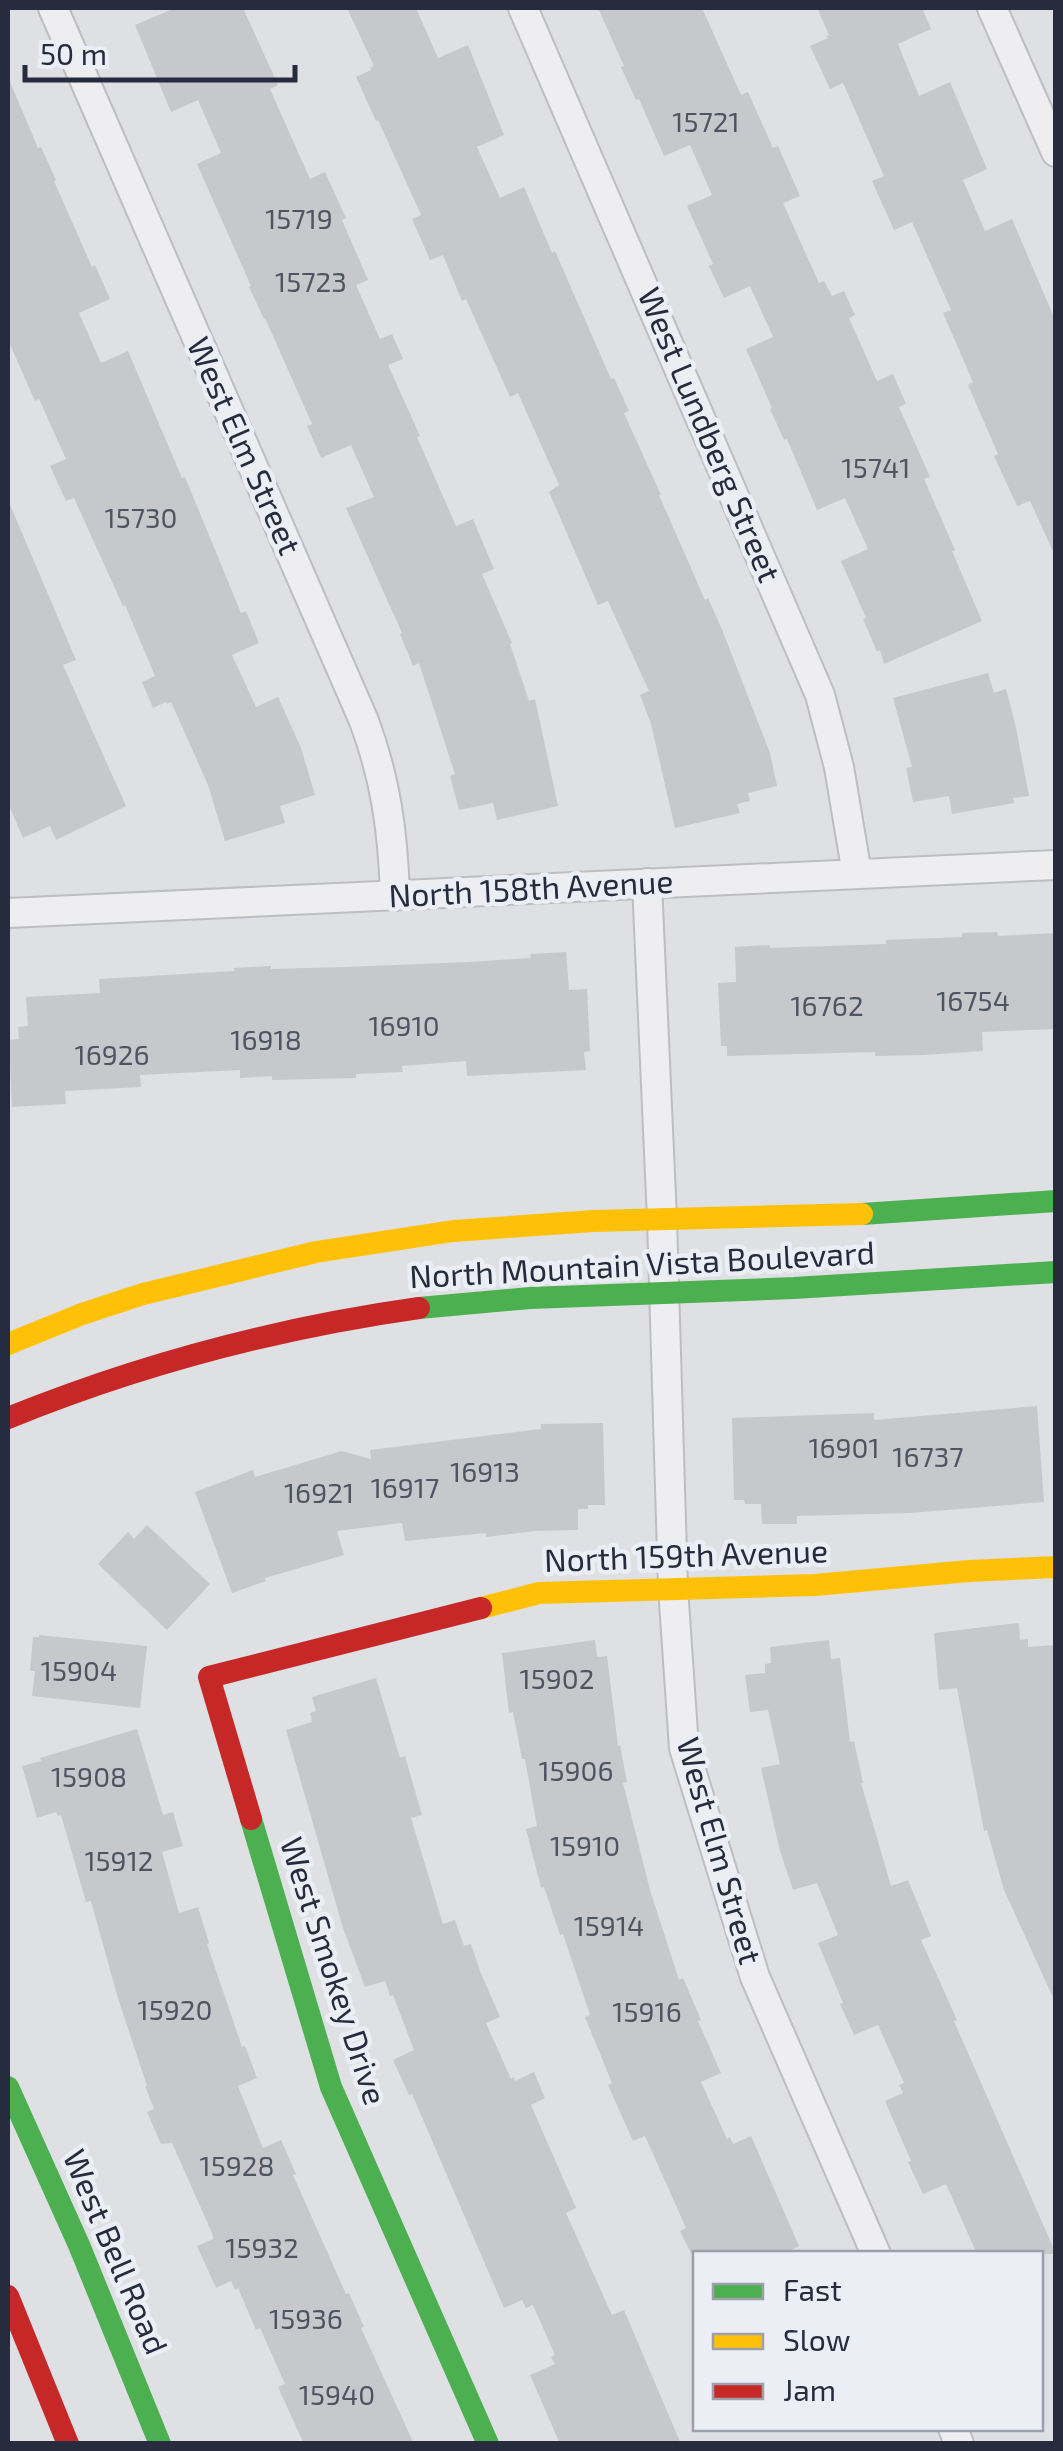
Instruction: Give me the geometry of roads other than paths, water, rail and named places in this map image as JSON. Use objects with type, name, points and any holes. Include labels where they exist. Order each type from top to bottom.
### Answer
[{"type":"street","name":"West Elm Street","points":[[53,8],[364,721],[388,808],[396,896]]},
{"type":"street","name":"West Lundberg Street","points":[[523,8],[820,695],[839,768],[857,874]]},
{"type":"street","points":[[992,8],[1056,152]]},
{"type":"street","name":"North 158th Avenue","points":[[8,913],[1056,864]]},
{"type":"street","name":"West Elm Street","points":[[647,883],[674,1588],[684,1748],[754,1977],[875,2251]]},
{"type":"street","name":"North Mountain Vista Boulevard","points":[[8,1344],[143,1294],[316,1252],[453,1230],[860,1214],[1056,1201]]},
{"type":"street","name":"North Mountain Vista Boulevard","points":[[8,1418],[68,1393],[233,1344],[307,1326],[428,1306],[1056,1272]]},
{"type":"street","name":"North 159th Avenue","points":[[209,1677],[538,1593],[814,1585],[969,1570],[1056,1567]]},
{"type":"street","name":"West Smokey Drive","points":[[209,1677],[331,2086],[488,2444]]},
{"type":"street","name":"West Bell Road","points":[[8,2087],[160,2444]]},
{"type":"street","points":[[8,2296],[68,2444]]}]
